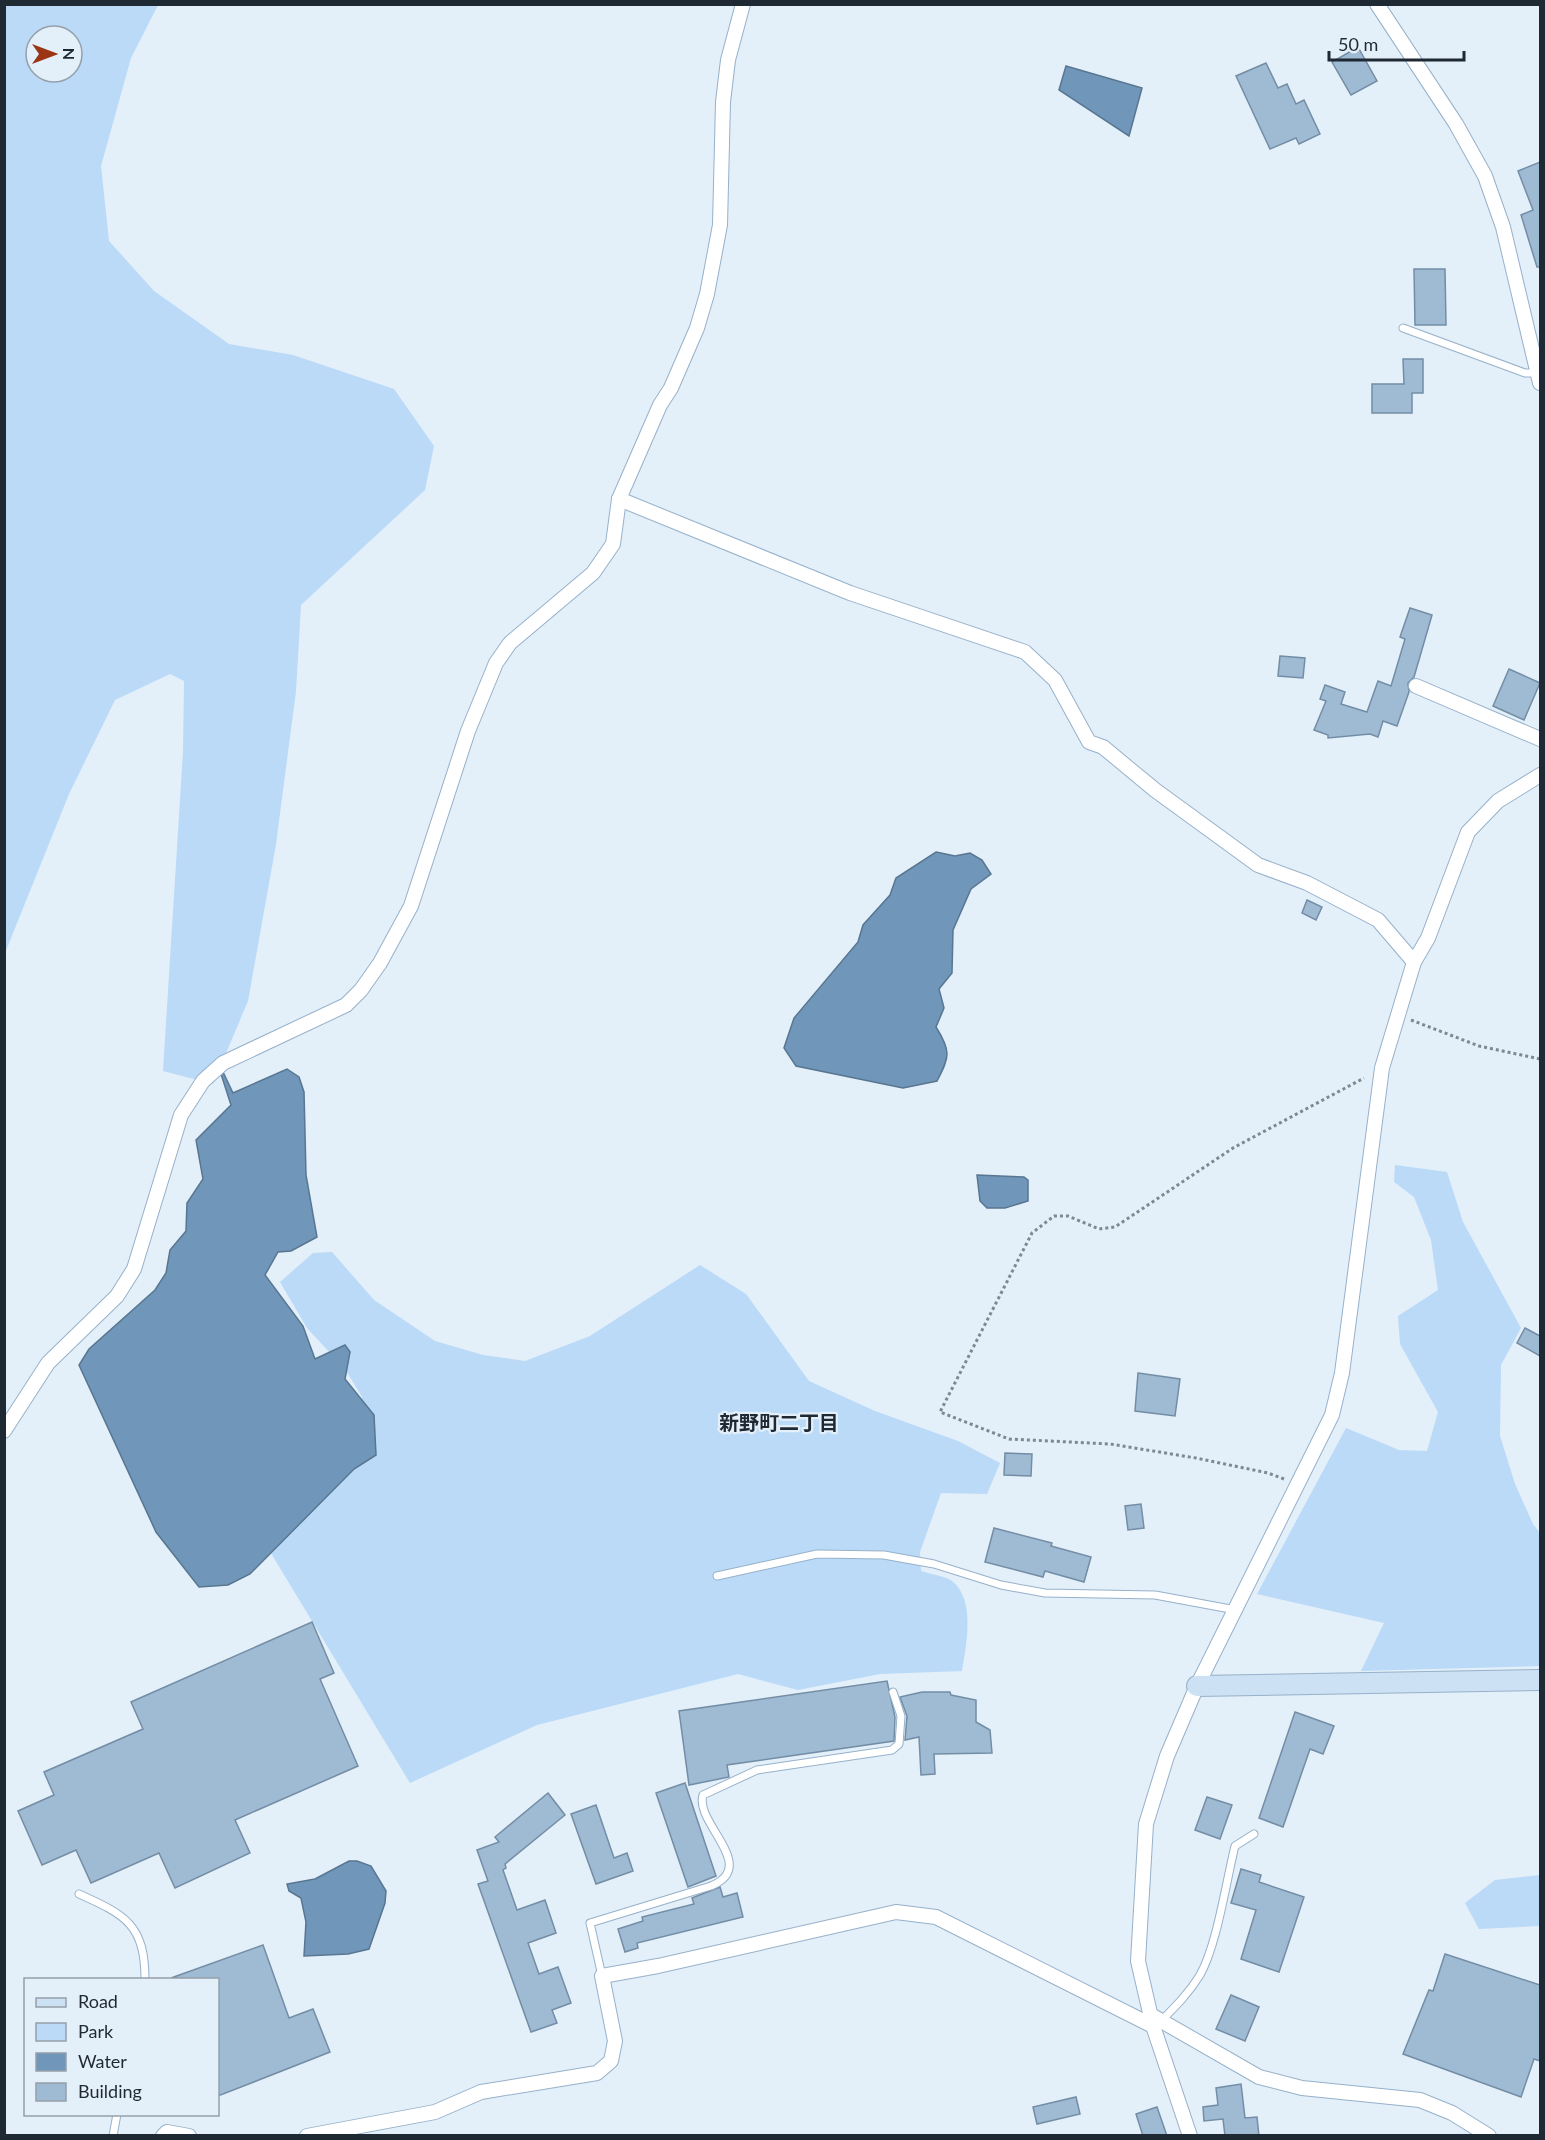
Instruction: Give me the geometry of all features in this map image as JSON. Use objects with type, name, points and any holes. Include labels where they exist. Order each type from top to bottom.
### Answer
[{"type":"street","points":[[4,1431],[48,1363],[117,1296],[134,1269],[181,1114],[203,1081],[223,1063],[346,1005],[361,990],[380,963],[411,906],[468,731],[496,663],[510,643],[592,573],[613,544],[619,499],[697,328],[707,294],[720,225],[723,102],[728,60],[743,4]]},
{"type":"street","points":[[1377,4],[1456,124],[1485,176],[1503,227],[1539,376]]},
{"type":"street","points":[[619,499],[850,593],[1025,652],[1055,680],[1089,742],[1103,747],[1155,790],[1258,865],[1307,883],[1378,920],[1414,962]]},
{"type":"street","points":[[1416,686],[1540,739]]},
{"type":"street","points":[[1190,2136],[1138,1961],[1146,1824],[1167,1756],[1197,1686],[1332,1415],[1342,1373],[1382,1068],[1414,962],[1428,938],[1468,832],[1498,801],[1540,774]]},
{"type":"street","points":[[1197,1686],[1540,1680]]},
{"type":"street","points":[[307,2136],[435,2112],[481,2092],[576,2077],[606,2068],[615,2051],[615,2041],[602,1976],[658,1966],[863,1918],[909,1912],[936,1917],[956,1926],[1155,2021],[1259,2077],[1302,2088],[1420,2100],[1452,2113],[1489,2136]]},
{"type":"street","points":[[163,2136],[167,2132],[189,2136]]},
{"type":"lane","points":[[1403,328],[1525,373],[1539,376]]},
{"type":"lane","points":[[717,1576],[817,1554],[884,1555],[934,1564],[1001,1585],[1046,1593],[1155,1595],[1236,1610]]},
{"type":"lane","points":[[602,1976],[590,1923],[711,1886],[721,1882],[727,1875],[726,1848],[703,1813],[701,1802],[703,1795],[726,1787],[758,1770],[892,1750],[899,1744],[901,1716],[893,1692]]},
{"type":"lane","points":[[1155,2021],[1186,1996],[1201,1973],[1218,1917],[1235,1846],[1254,1834]]},
{"type":"lane","points":[[80,1894],[111,1908],[137,1931],[145,1963],[145,1978]]},
{"type":"lane","points":[[113,2136],[117,2116]]},
{"type":"path","points":[[1398,1015],[1479,1046],[1540,1059]]},
{"type":"path","points":[[1298,1485],[1268,1473],[1120,1446],[1009,1438],[940,1412],[1032,1233],[1054,1216],[1068,1216],[1099,1229],[1114,1227],[1233,1148],[1382,1068]]},
{"type":"green space","points":[[5,5],[158,5],[131,58],[101,166],[109,241],[154,291],[229,344],[293,355],[394,389],[434,446],[425,490],[301,605],[296,691],[276,844],[248,1001],[213,1084],[163,1071],[183,752],[184,681],[170,674],[115,700],[69,794],[5,953]]},
{"type":"green space","points":[[1395,1165],[1447,1172],[1463,1222],[1521,1328],[1501,1365],[1500,1436],[1515,1484],[1533,1524],[1540,1533],[1540,1666],[1361,1671],[1384,1623],[1257,1594],[1346,1428],[1399,1450],[1427,1451],[1438,1412],[1400,1344],[1398,1316],[1438,1290],[1431,1240],[1414,1197],[1394,1182]]},
{"type":"green space","points":[[332,1252],[374,1300],[435,1341],[483,1355],[525,1361],[590,1336],[700,1265],[746,1294],[809,1381],[875,1411],[958,1441],[1000,1463],[987,1494],[941,1493],[920,1552],[921,1571],[952,1581],[964,1599],[967,1623],[962,1671],[880,1674],[798,1690],[738,1674],[537,1725],[410,1783],[266,1545],[356,1421],[362,1397],[345,1369],[307,1328],[280,1282],[313,1253]]},
{"type":"green space","points":[[1540,1875],[1540,1926],[1479,1929],[1465,1903],[1495,1880]]},
{"type":"water","points":[[1066,66],[1142,88],[1129,136],[1059,90]]},
{"type":"water","points":[[936,852],[955,856],[970,853],[982,860],[991,874],[971,889],[953,930],[952,973],[939,989],[944,1008],[936,1027],[947,1054],[937,1081],[903,1088],[796,1066],[784,1048],[794,1018],[858,942],[863,925],[890,895],[896,878]]},
{"type":"water","points":[[287,1069],[299,1077],[304,1092],[306,1175],[317,1237],[291,1251],[278,1252],[265,1275],[303,1326],[315,1359],[345,1345],[350,1352],[345,1379],[374,1415],[376,1455],[354,1469],[250,1574],[228,1585],[199,1587],[156,1532],[79,1365],[89,1349],[155,1290],[166,1273],[170,1250],[186,1231],[187,1203],[203,1179],[196,1140],[231,1105],[221,1074],[223,1072],[233,1093]]},
{"type":"water","points":[[977,1175],[1024,1177],[1028,1180],[1028,1201],[1005,1208],[987,1208],[980,1201]]},
{"type":"water","points":[[349,1861],[371,1866],[386,1891],[385,1903],[369,1949],[348,1954],[304,1956],[306,1922],[301,1898],[289,1891],[287,1884],[315,1879]]},
{"type":"building","points":[[1358,47],[1377,81],[1351,95],[1332,62]]},
{"type":"building","points":[[1266,63],[1278,88],[1287,84],[1296,104],[1304,100],[1320,134],[1299,144],[1296,138],[1270,149],[1236,76]]},
{"type":"building","points":[[1540,162],[1540,267],[1537,267],[1521,215],[1533,210],[1518,171]]},
{"type":"building","points":[[1414,269],[1445,269],[1446,325],[1415,325]]},
{"type":"building","points":[[1403,359],[1423,359],[1423,393],[1412,393],[1412,413],[1372,413],[1372,384],[1404,384]]},
{"type":"building","points":[[1410,608],[1432,615],[1414,677],[1408,683],[1409,692],[1397,726],[1383,721],[1378,737],[1370,734],[1328,738],[1328,735],[1314,730],[1326,701],[1320,699],[1325,685],[1345,692],[1341,704],[1367,712],[1378,681],[1391,686],[1405,639],[1400,637]]},
{"type":"building","points":[[1280,656],[1305,658],[1303,678],[1278,676]]},
{"type":"building","points":[[1509,669],[1540,683],[1524,720],[1493,706]]},
{"type":"building","points":[[1307,900],[1322,907],[1316,920],[1302,913]]},
{"type":"building","points":[[1525,1328],[1540,1336],[1540,1356],[1517,1343]]},
{"type":"building","points":[[1138,1373],[1180,1379],[1175,1416],[1135,1411]]},
{"type":"building","points":[[1005,1453],[1032,1454],[1031,1476],[1004,1475]]},
{"type":"building","points":[[1141,1504],[1144,1528],[1128,1530],[1125,1506]]},
{"type":"building","points":[[994,1528],[1052,1543],[1051,1546],[1091,1557],[1084,1582],[1045,1571],[1043,1577],[985,1562]]},
{"type":"building","points":[[312,1622],[334,1673],[320,1679],[358,1766],[235,1820],[250,1853],[175,1888],[159,1853],[91,1883],[76,1850],[42,1865],[18,1811],[54,1795],[44,1772],[143,1729],[131,1702]]},
{"type":"building","points":[[887,1681],[895,1717],[894,1741],[727,1765],[729,1777],[689,1785],[679,1711]]},
{"type":"building","points":[[922,1692],[950,1692],[951,1695],[976,1700],[976,1722],[990,1730],[992,1753],[934,1754],[935,1774],[921,1775],[919,1737],[905,1740],[907,1716],[900,1697]]},
{"type":"building","points":[[1295,1712],[1334,1726],[1323,1754],[1310,1749],[1283,1827],[1259,1818]]},
{"type":"building","points":[[685,1783],[716,1876],[688,1887],[656,1793]]},
{"type":"building","points":[[548,1793],[565,1815],[505,1864],[506,1868],[503,1870],[517,1910],[545,1900],[556,1933],[528,1943],[539,1974],[558,1967],[571,2003],[552,2010],[557,2023],[531,2032],[478,1884],[488,1881],[477,1850],[499,1842],[495,1837]]},
{"type":"building","points":[[1207,1797],[1232,1805],[1220,1839],[1195,1830]]},
{"type":"building","points":[[596,1805],[614,1858],[627,1853],[633,1871],[596,1884],[571,1814]]},
{"type":"building","points":[[1241,1869],[1261,1875],[1259,1882],[1304,1897],[1279,1972],[1241,1959],[1256,1910],[1231,1903]]},
{"type":"building","points":[[720,1887],[723,1897],[737,1893],[743,1917],[637,1943],[638,1948],[625,1952],[618,1929],[643,1921],[642,1917],[694,1904],[692,1898]]},
{"type":"building","points":[[263,1945],[289,2018],[313,2009],[330,2052],[219,2096],[219,1978],[171,1978]]},
{"type":"building","points":[[1445,1954],[1540,1985],[1540,2061],[1534,2059],[1521,2097],[1403,2054],[1429,1990],[1433,1991]]},
{"type":"building","points":[[1231,1995],[1259,2007],[1245,2041],[1216,2029]]},
{"type":"building","points":[[1241,2084],[1245,2118],[1257,2117],[1259,2136],[1225,2136],[1223,2119],[1204,2121],[1203,2107],[1218,2105],[1216,2088]]},
{"type":"building","points":[[1076,2097],[1080,2114],[1037,2124],[1033,2107]]},
{"type":"building","points":[[1157,2107],[1167,2136],[1143,2136],[1136,2114]]},
{"type":"district","name":"新野町二丁目","points":[[779,1422]]}]
